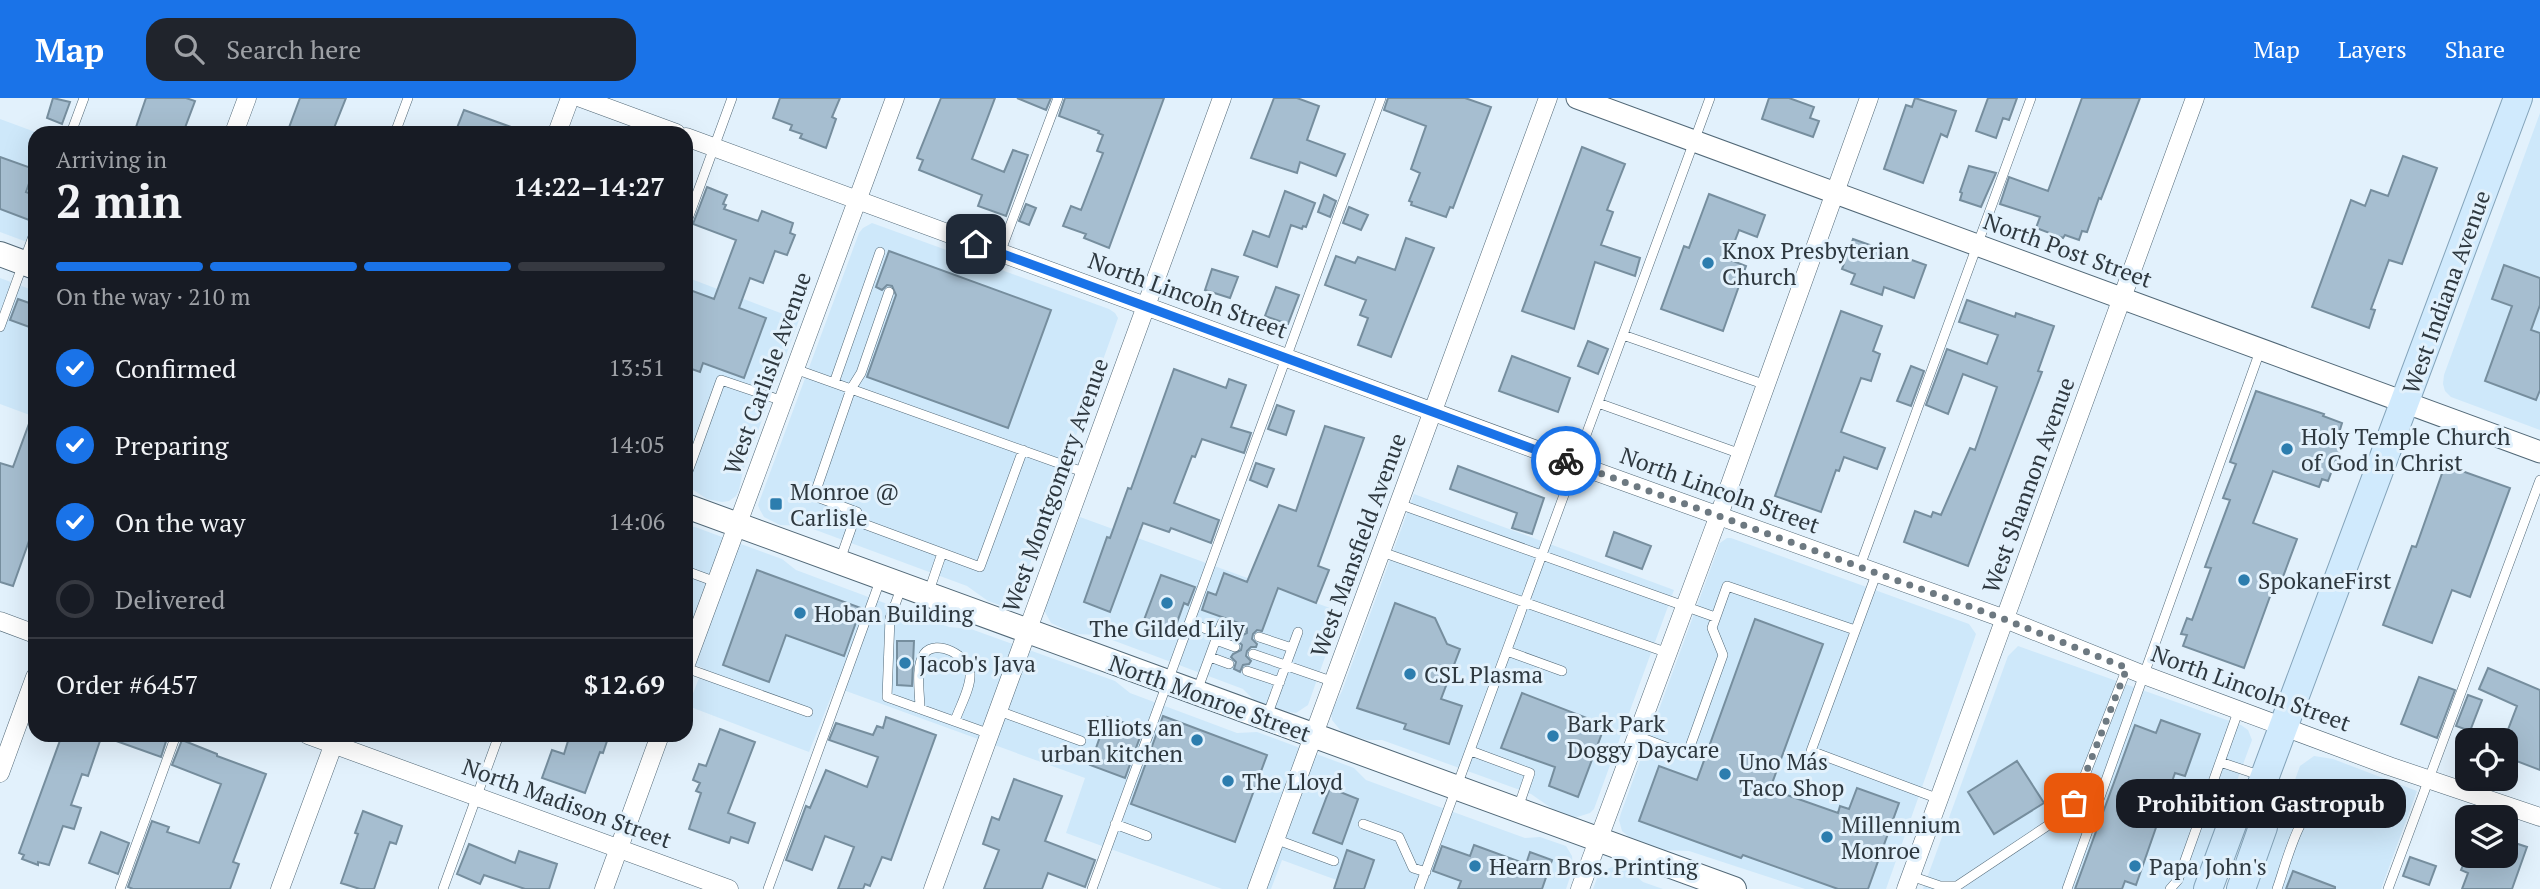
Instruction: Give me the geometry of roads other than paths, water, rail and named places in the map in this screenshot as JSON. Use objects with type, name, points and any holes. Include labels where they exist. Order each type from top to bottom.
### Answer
[{"type":"main road","name":"West Indiana Avenue","points":[[2208,889],[2235,816],[2260,788],[2285,726],[2518,98]]},
{"type":"main road","points":[[0,254],[28,265]]},
{"type":"main road","name":"North Monroe Street","points":[[693,508],[1734,889]]},
{"type":"main road","name":"West Indiana Avenue","points":[[2241,889],[2263,827],[2260,788]]},
{"type":"street","points":[[237,126],[247,98]]},
{"type":"street","points":[[560,126],[570,98]]},
{"type":"street","points":[[581,98],[657,126]]},
{"type":"street","name":"West Carlisle Avenue","points":[[693,646],[895,98]]},
{"type":"street","name":"West Montgomery Avenue","points":[[933,889],[1222,98]]},
{"type":"street","name":"West Mansfield Avenue","points":[[1257,889],[1548,98]]},
{"type":"street","name":"North Post Street","points":[[1577,98],[2540,452]]},
{"type":"street","points":[[1580,889],[1719,515],[1869,98]]},
{"type":"street","name":"West Shannon Avenue","points":[[1909,882],[2195,98]]},
{"type":"street","name":"North Lincoln Street","points":[[693,140],[2004,619],[2144,675],[2428,780],[2540,817]]},
{"type":"street","points":[[0,621],[28,631]]},
{"type":"street","points":[[0,773],[28,696]]},
{"type":"street","points":[[280,889],[334,742]]},
{"type":"street","name":"North Madison Street","points":[[340,742],[729,889]]},
{"type":"street","points":[[604,889],[657,742]]},
{"type":"lane","points":[[73,126],[83,98]]},
{"type":"lane","points":[[398,126],[408,98]]},
{"type":"lane","points":[[693,205],[732,98]]},
{"type":"lane","points":[[1000,253],[1058,98]]},
{"type":"lane","points":[[1092,889],[1381,98]]},
{"type":"lane","points":[[1420,889],[1710,98]]},
{"type":"lane","points":[[1939,799],[1811,751],[1855,630],[1868,569],[2031,98]]},
{"type":"lane","points":[[834,383],[880,252]]},
{"type":"lane","points":[[0,327],[28,267]]},
{"type":"lane","points":[[889,292],[861,373],[851,388],[814,496],[857,512],[864,524],[980,567],[1023,450]]},
{"type":"lane","points":[[1623,335],[1766,385]]},
{"type":"lane","points":[[2067,889],[2261,350]]},
{"type":"lane","points":[[795,369],[1086,473]]},
{"type":"lane","points":[[693,458],[721,380],[783,401]]},
{"type":"lane","points":[[1598,403],[1741,454]]},
{"type":"lane","points":[[2388,889],[2540,480]]},
{"type":"lane","points":[[1399,504],[1715,617]]},
{"type":"lane","points":[[839,562],[857,512]]},
{"type":"lane","points":[[1382,552],[1668,653]]},
{"type":"lane","points":[[928,594],[942,553]]},
{"type":"lane","points":[[693,574],[716,582]]},
{"type":"lane","points":[[892,581],[887,697],[990,734]]},
{"type":"lane","points":[[768,889],[892,581]]},
{"type":"lane","points":[[1637,736],[1687,755],[1723,654],[1712,628],[1727,586],[1855,630]]},
{"type":"lane","points":[[1189,623],[1235,647]]},
{"type":"lane","points":[[1197,693],[1222,623],[1241,630]]},
{"type":"lane","points":[[1266,718],[1298,632]]},
{"type":"lane","points":[[1259,637],[1292,648]]},
{"type":"lane","points":[[920,709],[922,656],[937,648],[959,655],[967,662],[971,673],[955,721]]},
{"type":"lane","points":[[1507,651],[1562,671]]},
{"type":"lane","points":[[1253,654],[1334,682]]},
{"type":"lane","points":[[1210,657],[1229,664]]},
{"type":"lane","points":[[1909,882],[1957,886],[2050,824],[2074,803],[2127,668]]},
{"type":"lane","points":[[693,669],[808,712]]},
{"type":"lane","points":[[1247,671],[1280,682]]},
{"type":"lane","points":[[2170,889],[2178,880],[2239,709]]},
{"type":"lane","points":[[999,712],[1081,741]]},
{"type":"lane","points":[[120,889],[173,742]]},
{"type":"lane","points":[[443,889],[496,742]]},
{"type":"lane","points":[[1471,751],[1530,773],[1517,809]]},
{"type":"lane","points":[[2220,762],[2260,788]]},
{"type":"lane","points":[[2277,889],[2303,817],[2313,804],[2326,801],[2372,817]]},
{"type":"lane","points":[[1115,824],[1147,836]]},
{"type":"lane","points":[[1363,824],[1399,837],[1413,867],[1426,872]]},
{"type":"lane","points":[[1275,839],[1334,861]]},
{"type":"place","name":"Knox Presbyterian Church","points":[[1708,263]]},
{"type":"place","name":"Holy Temple Church of God in Christ","points":[[2287,449]]},
{"type":"place","name":"Monroe @ Carlisle","points":[[776,504]]},
{"type":"place","name":"SpokaneFirst","points":[[2244,580]]},
{"type":"place","name":"The Gilded Lily","points":[[1167,603]]},
{"type":"place","name":"Hoban Building","points":[[800,613]]},
{"type":"place","name":"Jacob's Java","points":[[905,663]]},
{"type":"place","name":"CSL Plasma","points":[[1410,674]]},
{"type":"place","name":"Bark Park Doggy Daycare","points":[[1553,736]]},
{"type":"place","name":"Elliots an urban kitchen","points":[[1197,740]]},
{"type":"place","name":"Uno Más Taco Shop","points":[[1725,774]]},
{"type":"place","name":"The Lloyd","points":[[1228,781]]},
{"type":"place","name":"Prohibition Gastropub","points":[[2074,803]]},
{"type":"place","name":"Millennium Monroe","points":[[1827,837]]},
{"type":"place","name":"Hearn Bros. Printing","points":[[1475,866]]},
{"type":"place","name":"Papa John's","points":[[2135,866]]}]
